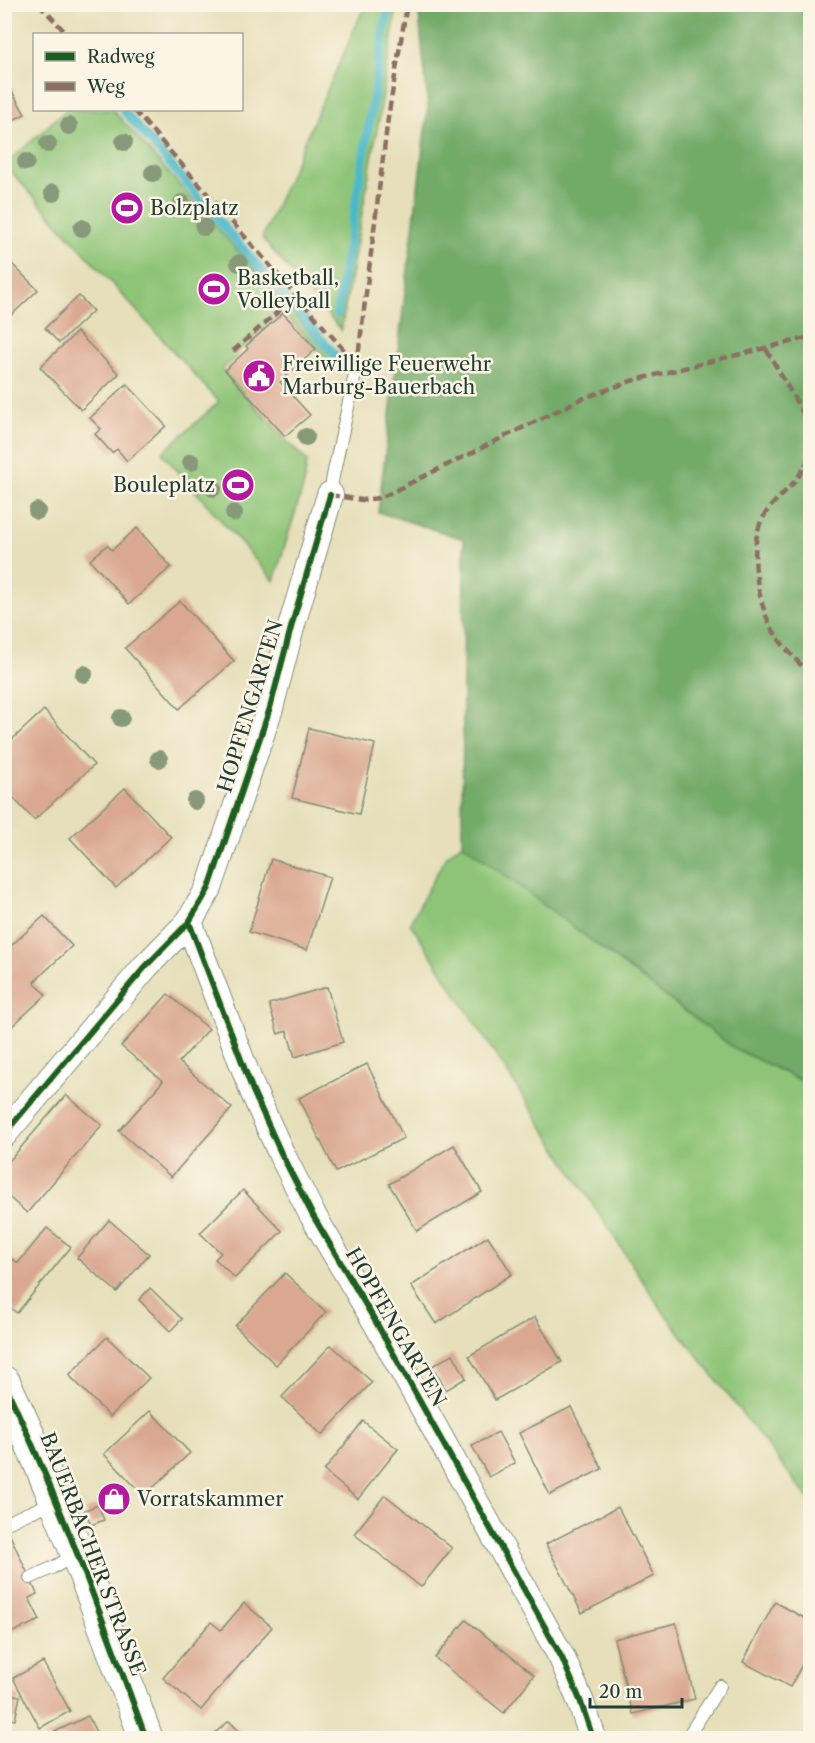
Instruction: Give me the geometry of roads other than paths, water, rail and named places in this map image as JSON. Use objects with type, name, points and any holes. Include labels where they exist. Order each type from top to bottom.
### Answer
[{"type":"street","name":"HOPFENGARTEN","points":[[4,1134],[145,967],[189,922],[209,888],[270,708],[330,495]]},
{"type":"street","name":"HOPFENGARTEN","points":[[189,922],[253,1092],[312,1214],[382,1334],[562,1658],[593,1738]]},
{"type":"street","name":"BAUERBACHER STRASSE","points":[[4,1383],[27,1430],[39,1508],[68,1554],[146,1738]]},
{"type":"lane","points":[[330,495],[357,365]]},
{"type":"lane","points":[[9,1522],[39,1508]]},
{"type":"lane","points":[[30,1578],[68,1554]]},
{"type":"lane","points":[[687,1738],[720,1686]]},
{"type":"waterway","points":[[337,314],[389,4]]},
{"type":"waterway","points":[[124,111],[337,357]]},
{"type":"place","name":"Bolzplatz","points":[[127,208]]},
{"type":"place","name":"Basketball, Volleyball","points":[[214,289]]},
{"type":"place","name":"Freiwillige Feuerwehr Marburg-Bauerbach","points":[[259,376]]},
{"type":"place","name":"Bouleplatz","points":[[238,485]]},
{"type":"place","name":"Vorratskammer","points":[[114,1499]]}]
